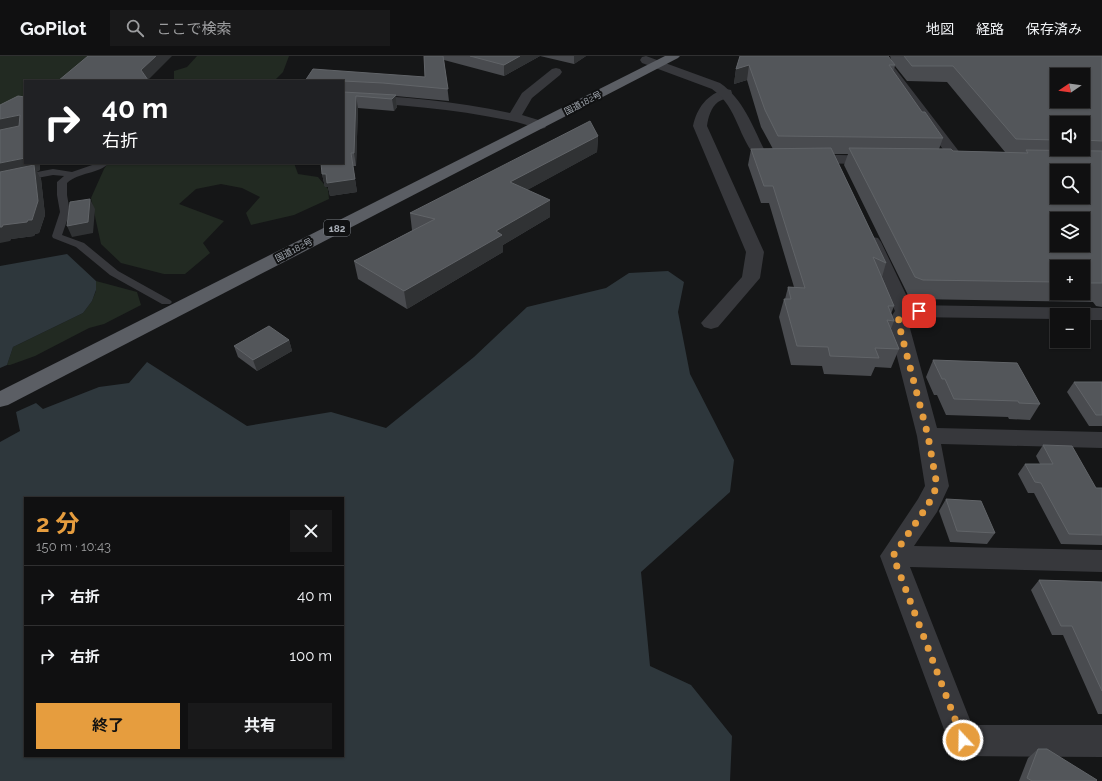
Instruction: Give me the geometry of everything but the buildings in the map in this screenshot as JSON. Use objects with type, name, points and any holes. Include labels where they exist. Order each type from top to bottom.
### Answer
[{"type":"highway","name":"国道182号","points":[[0,384],[527,121],[653,60],[674,56]]},
{"type":"highway","name":"国道182号","points":[[0,400],[527,121]]},
{"type":"street","points":[[883,56],[885,63],[959,161]]},
{"type":"street","points":[[653,60],[716,86],[726,92],[736,106],[758,150],[764,157],[781,159],[888,160]]},
{"type":"street","points":[[344,98],[388,99],[452,106],[527,121],[527,96],[556,72]]},
{"type":"street","points":[[711,323],[751,278],[755,252],[700,126],[702,117],[711,101],[726,92]]},
{"type":"street","points":[[833,160],[843,181]]},
{"type":"street","points":[[943,161],[975,161]]},
{"type":"street","points":[[864,224],[904,311]]},
{"type":"street","points":[[904,311],[1102,314]]},
{"type":"street","points":[[893,556],[928,505],[937,486],[928,436],[898,321],[904,311]]},
{"type":"street","points":[[928,436],[1102,440]]},
{"type":"street","points":[[893,556],[1102,561]]},
{"type":"street","points":[[893,556],[963,740],[1102,741]]},
{"type":"lane","points":[[0,182],[53,172],[70,174],[103,164]]},
{"type":"lane","points":[[70,174],[62,182],[65,212],[57,236],[80,246],[114,273],[166,302]]},
{"type":"shaded area","points":[[0,56],[95,56],[67,80],[24,80],[24,96],[0,109]]},
{"type":"shaded area","points":[[197,56],[289,56],[283,72],[275,80],[174,80],[174,71],[187,67]]},
{"type":"shaded area","points":[[107,164],[294,164],[298,174],[318,177],[328,189],[329,199],[294,215],[251,225],[246,213],[260,197],[242,188],[221,184],[196,189],[179,204],[224,221],[203,243],[210,253],[185,274],[164,274],[121,263],[101,244],[91,198]]},
{"type":"shaded area","points":[[67,254],[96,281],[96,290],[92,301],[83,313],[13,347],[7,365],[0,368],[0,266]]},
{"type":"shaded area","points":[[668,271],[684,282],[678,312],[690,374],[734,460],[730,492],[641,572],[650,666],[691,685],[732,736],[730,781],[0,781],[0,442],[20,431],[16,412],[36,403],[43,409],[99,387],[129,383],[147,362],[247,426],[331,412],[386,428],[474,357],[527,307],[606,288],[629,273]]},
{"type":"shaded area","points":[[96,281],[137,292],[141,305],[104,324],[89,328],[35,356],[7,365],[13,347],[83,313],[92,301],[96,291]]},
{"type":"route","points":[[919,311],[904,311],[898,321],[928,436],[937,486],[928,505],[893,556],[963,740]]}]
